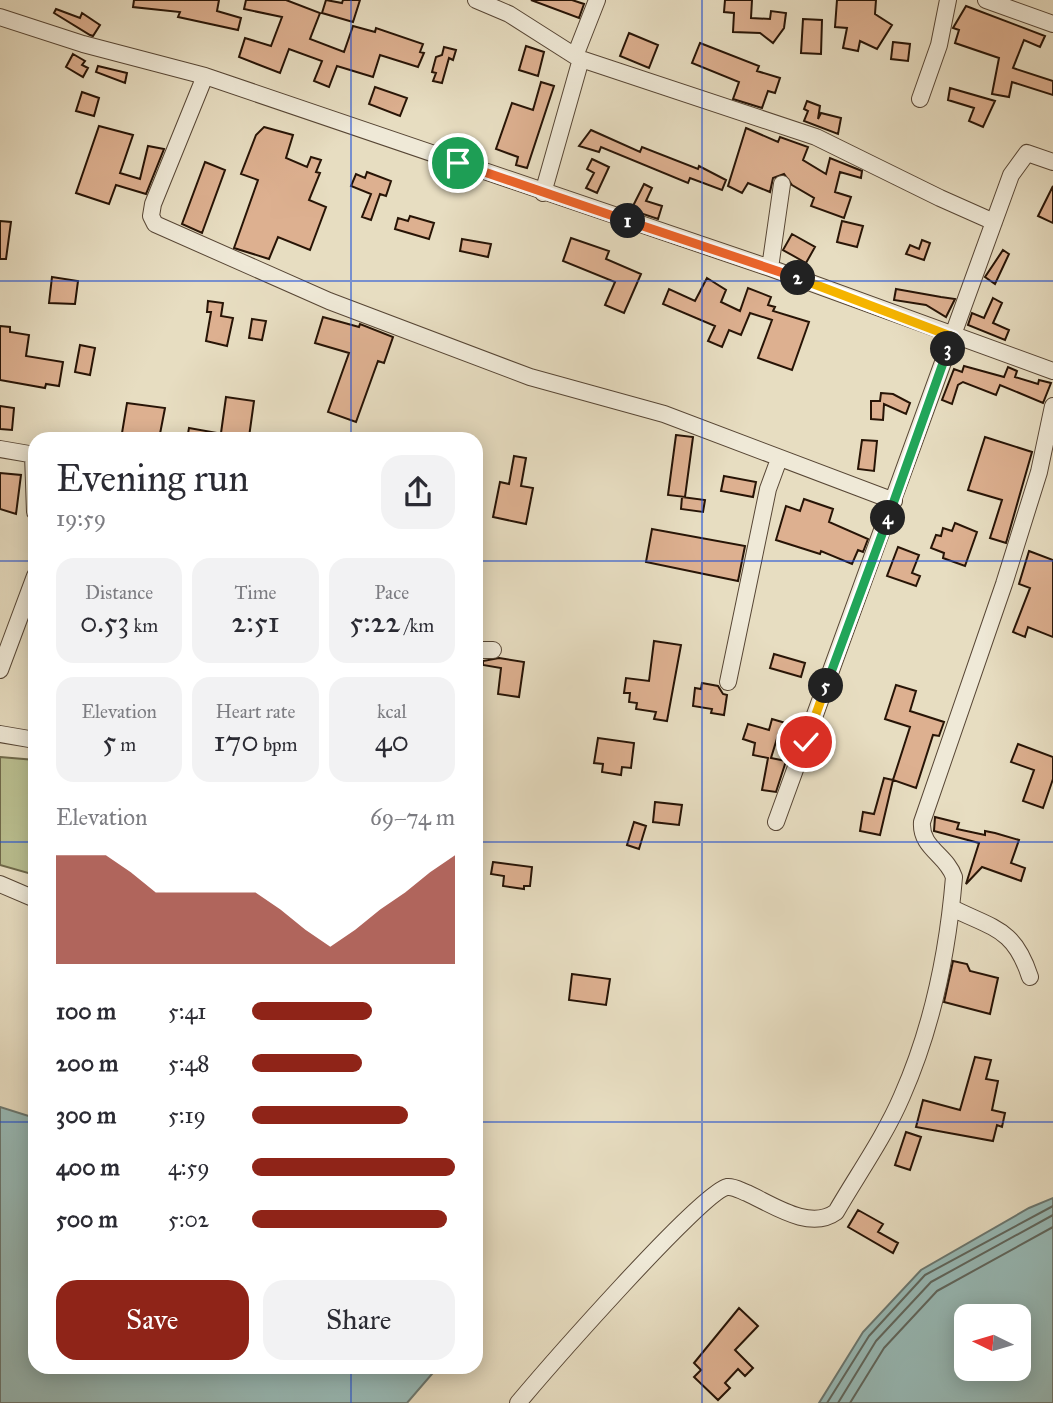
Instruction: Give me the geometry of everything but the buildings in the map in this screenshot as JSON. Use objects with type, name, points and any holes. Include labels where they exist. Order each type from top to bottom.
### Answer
[{"type":"street","points":[[476,0],[509,14],[578,57],[817,137],[995,222]]},
{"type":"street","points":[[543,193],[578,57],[597,0]]},
{"type":"street","points":[[920,99],[939,45],[948,0]]},
{"type":"street","points":[[986,0],[1053,24]]},
{"type":"street","points":[[0,17],[83,44],[205,76],[770,268],[953,337],[1053,371]]},
{"type":"street","points":[[205,76],[153,204],[151,216],[155,224],[329,301],[530,377],[664,414],[894,501]]},
{"type":"street","points":[[776,822],[995,222],[1021,158],[1033,154],[1053,162]]},
{"type":"street","points":[[770,268],[782,184]]},
{"type":"street","points":[[518,1403],[636,1270],[703,1202],[719,1191],[736,1189],[811,1220],[826,1219],[836,1212],[902,1096],[930,1013],[946,949],[954,877],[951,868],[928,845],[922,832],[922,822],[1004,584],[1039,472],[1053,406]]},
{"type":"street","points":[[0,449],[28,454]]},
{"type":"street","points":[[728,682],[765,500],[779,459]]},
{"type":"street","points":[[0,670],[28,595]]},
{"type":"street","points":[[483,650],[493,650]]},
{"type":"street","points":[[0,734],[28,739]]},
{"type":"street","points":[[0,884],[28,895]]},
{"type":"street","points":[[951,908],[1010,936],[1023,954],[1030,977]]},
{"type":"green space","points":[[0,757],[28,759],[28,873],[0,865]]},
{"type":"water","points":[[0,1107],[28,1116],[28,1374],[432,1374],[407,1403],[0,1403]]},
{"type":"water","points":[[1053,1198],[1053,1403],[819,1403],[863,1332],[921,1270],[1029,1208]]},
{"type":"route","points":[[458,163],[770,268],[953,337],[806,742]]}]
